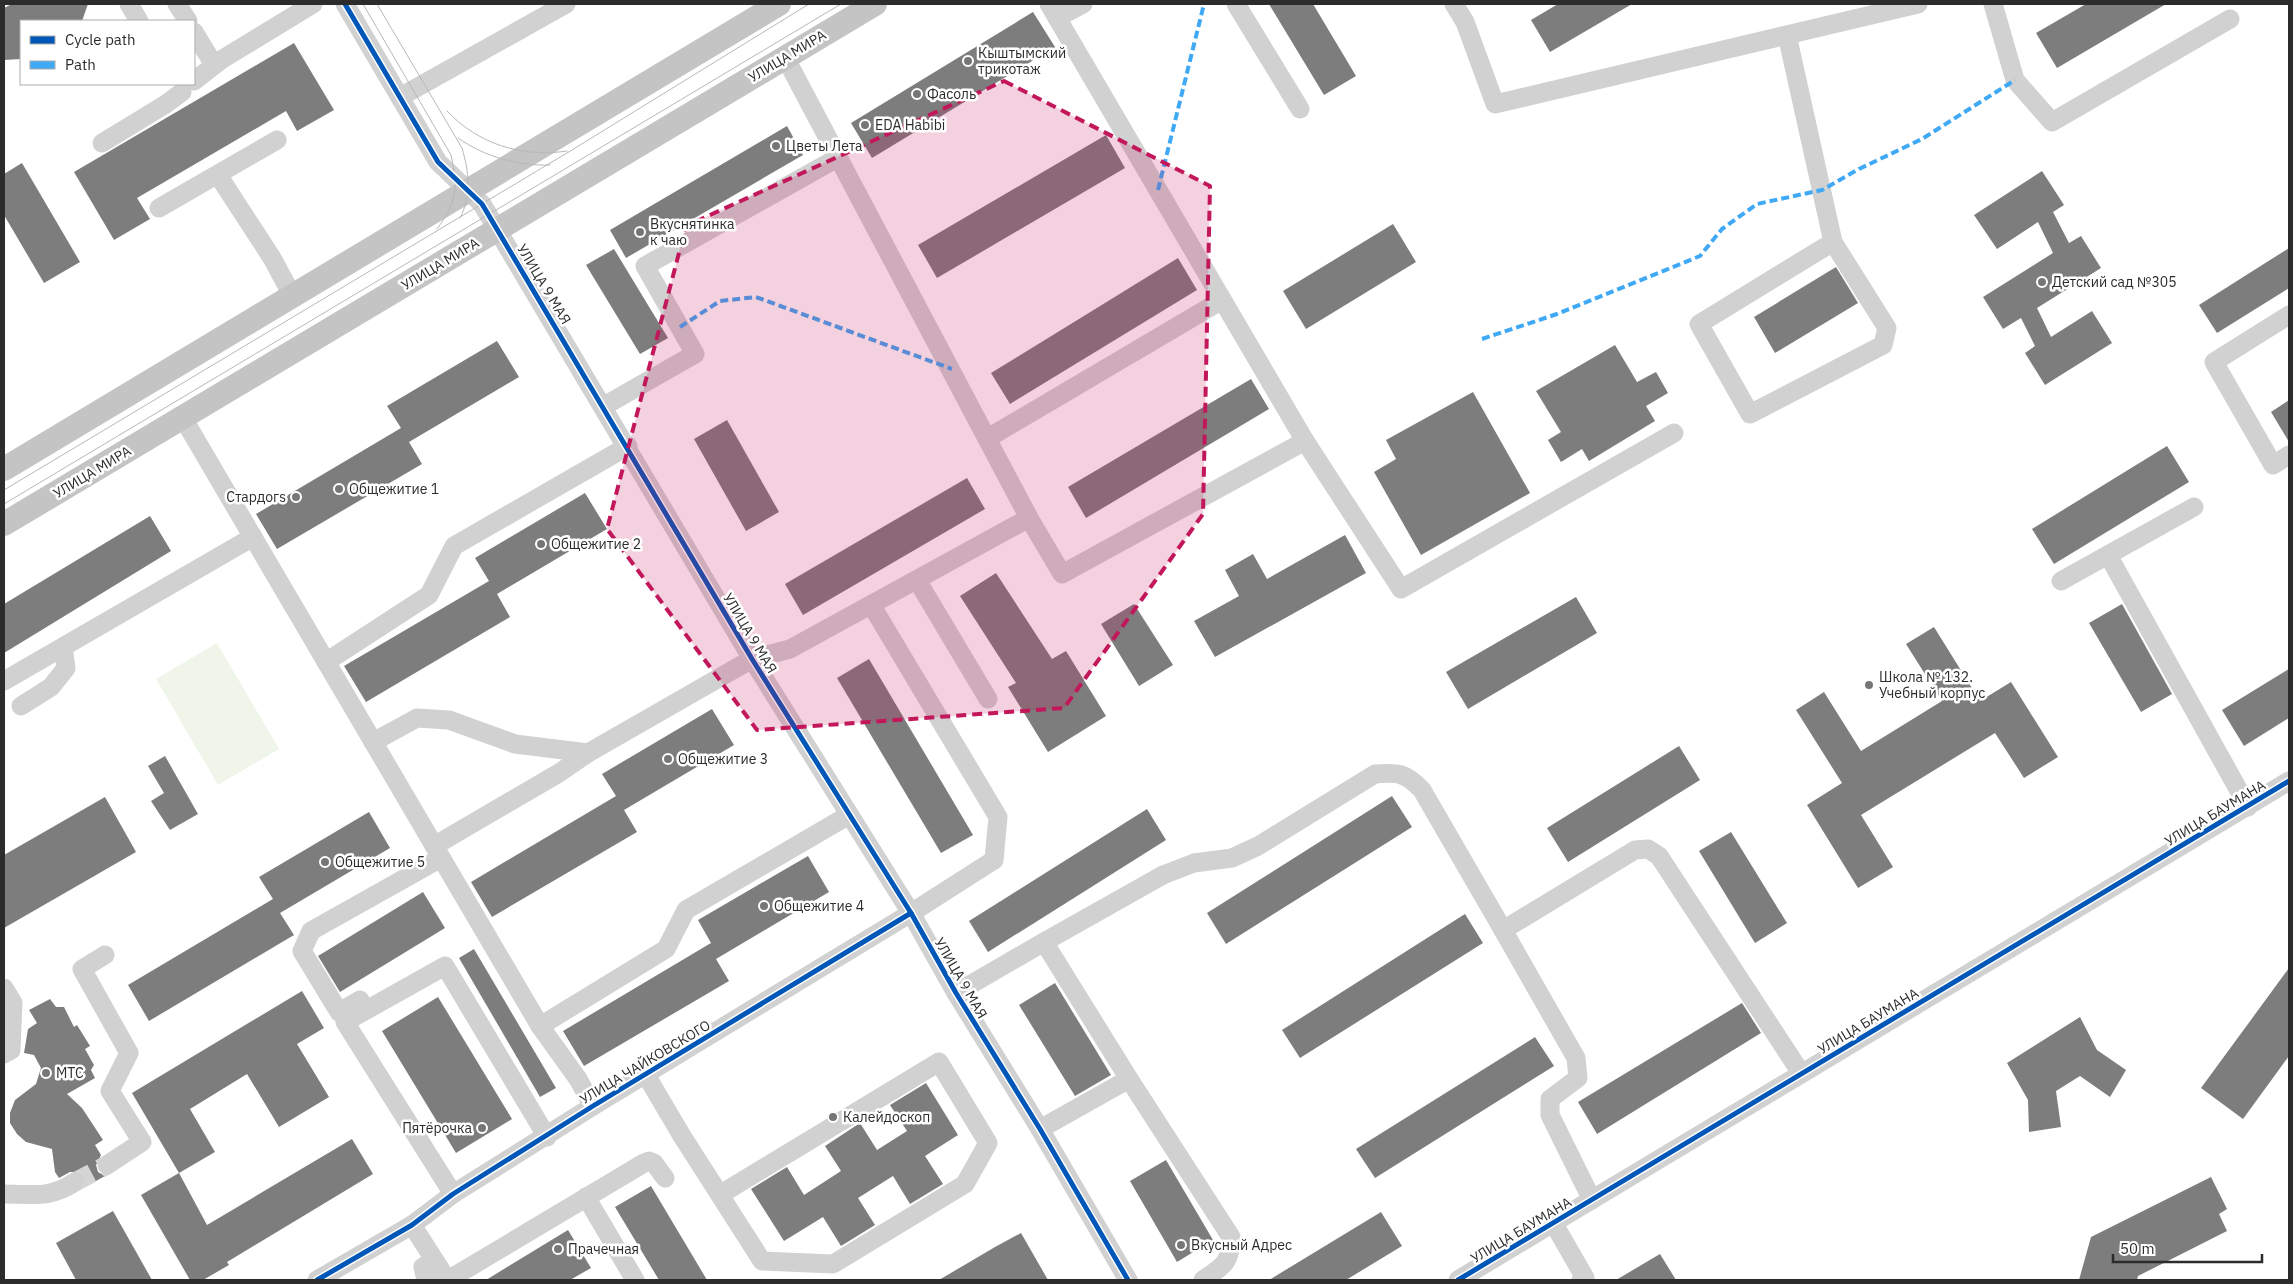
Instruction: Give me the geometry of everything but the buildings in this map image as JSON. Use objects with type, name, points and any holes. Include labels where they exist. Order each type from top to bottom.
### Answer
[{"type":"main road","points":[[4,469],[779,4]]},
{"type":"main road","name":"УЛИЦА МИРА","points":[[4,524],[875,4]]},
{"type":"street","points":[[129,4],[138,20]]},
{"type":"street","points":[[177,4],[187,20]]},
{"type":"street","points":[[195,79],[314,4]]},
{"type":"street","name":"УЛИЦА 9 МАЯ","points":[[345,4],[438,162],[482,204],[498,230],[628,446],[752,659],[911,913],[956,993],[1040,1130],[1128,1280]]},
{"type":"street","points":[[400,97],[566,4]]},
{"type":"street","points":[[1083,4],[1053,11],[1305,441],[1401,589],[1674,433]]},
{"type":"street","points":[[1236,4],[1300,109]]},
{"type":"street","points":[[1454,4],[1465,22],[1495,104],[1918,4]]},
{"type":"street","points":[[1993,4],[2015,80],[2052,122],[2230,18]]},
{"type":"street","points":[[195,34],[214,65]]},
{"type":"street","points":[[1787,35],[1833,242],[1887,328],[1883,345],[1750,414],[1699,324],[1833,242]]},
{"type":"street","points":[[785,57],[1029,518],[1062,574],[1305,441]]},
{"type":"street","points":[[102,143],[166,104],[186,85]]},
{"type":"street","points":[[159,208],[277,140]]},
{"type":"street","points":[[604,406],[695,354],[645,266],[839,157]]},
{"type":"street","points":[[218,175],[272,258],[293,297]]},
{"type":"street","points":[[988,438],[1222,300]]},
{"type":"street","points":[[2289,315],[2214,362],[2273,465],[2289,455]]},
{"type":"street","points":[[183,418],[540,1026],[578,1079],[593,1106]]},
{"type":"street","points":[[326,662],[429,594],[454,546],[628,446]]},
{"type":"street","points":[[2061,581],[2194,507]]},
{"type":"street","points":[[434,958],[338,1012],[302,951],[311,931],[560,773],[588,753],[752,659],[790,649],[872,606],[1029,518]]},
{"type":"street","points":[[4,681],[253,537]]},
{"type":"street","points":[[2108,555],[2248,807]]},
{"type":"street","points":[[917,580],[988,699]]},
{"type":"street","name":"УЛИЦА ЧАЙКОВСКОГО","points":[[316,1280],[412,1225],[454,1194],[547,1137],[593,1106],[911,913],[994,860],[998,817],[872,606]]},
{"type":"street","points":[[22,706],[51,687],[66,668],[63,647]]},
{"type":"street","points":[[373,742],[416,718],[425,718],[449,720],[515,744],[588,753]]},
{"type":"street","points":[[956,993],[1163,875],[1194,863],[1232,858],[1258,846],[1375,774],[1394,772],[1410,778],[1422,790],[1576,1058],[1578,1078],[1550,1099],[1550,1115],[1592,1200]]},
{"type":"street","name":"УЛИЦА БАУМАНА","points":[[1458,1280],[2289,781]]},
{"type":"street","points":[[540,1026],[666,949],[686,910],[849,815]]},
{"type":"street","points":[[1503,930],[1635,850],[1648,848],[1659,856],[1802,1073]]},
{"type":"street","points":[[1044,942],[1129,1079],[1231,1237],[1231,1253],[1224,1265],[1203,1280]]},
{"type":"street","points":[[105,955],[82,968],[129,1053],[110,1091],[142,1142],[107,1165]]},
{"type":"street","points":[[454,1194],[345,1022],[446,966],[547,1137]]},
{"type":"street","points":[[4,988],[13,1004],[11,1050],[4,1054]]},
{"type":"street","points":[[646,1075],[682,1136],[721,1194],[762,1261],[833,1264],[966,1184],[988,1142],[939,1062],[721,1194]]},
{"type":"street","points":[[1040,1130],[1129,1079]]},
{"type":"street","points":[[412,1225],[446,1278],[453,1277],[650,1161],[654,1162],[665,1178]]},
{"type":"street","points":[[4,1194],[49,1195],[60,1192],[75,1182]]},
{"type":"street","points":[[586,1197],[635,1280]]},
{"type":"street","points":[[1554,1224],[1585,1278],[1581,1280]]},
{"type":"street","points":[[426,1280],[422,1268],[434,1260]]},
{"type":"highlighted area","points":[[1004,81],[1210,186],[1203,514],[1064,708],[757,730],[607,529],[686,226]]},
{"type":"shaded area","points":[[217,643],[279,749],[218,785],[156,679]]},
{"type":"tunnel","points":[[75,1182],[107,1165]]},
{"type":"tram line","points":[[363,4],[451,155],[455,177],[454,194],[449,211],[437,229]]},
{"type":"tram line","points":[[377,4],[462,148],[468,175],[468,192],[460,218]]},
{"type":"tram line","points":[[4,490],[572,150],[809,4]]},
{"type":"tram line","points":[[4,504],[841,4]]},
{"type":"tram line","points":[[447,111],[472,132],[502,146],[534,152],[567,151]]},
{"type":"tram line","points":[[458,138],[468,145],[502,159],[526,164],[550,165]]},
{"type":"marked path","points":[[1158,190],[1204,4]]},
{"type":"marked path","points":[[1482,339],[1557,314],[1700,256],[1722,229],[1757,204],[1822,190],[1859,169],[1922,139],[2015,80]]},
{"type":"marked path","points":[[680,327],[720,301],[756,297],[952,369]]},
{"type":"cycle path","points":[[345,4],[438,162],[482,204],[752,659],[911,913],[956,993],[1040,1129],[1128,1280]]},
{"type":"cycle path","points":[[1458,1280],[2289,781]]},
{"type":"cycle path","points":[[317,1280],[412,1225],[453,1194],[593,1106],[911,913]]},
{"type":"place","name":"Кыштымский трикотаж","points":[[968,61]]},
{"type":"place","name":"Фасоль","points":[[917,94]]},
{"type":"place","name":"EDA Habibi","points":[[865,125]]},
{"type":"place","name":"Цветы Лета","points":[[776,146]]},
{"type":"place","name":"Вкуснятинка к чаю","points":[[640,232]]},
{"type":"place","name":"Детский сад №305","points":[[2042,282]]},
{"type":"place","name":"Общежитие 1","points":[[339,489]]},
{"type":"place","name":"Стардогs","points":[[296,497]]},
{"type":"place","name":"Общежитие 2","points":[[541,544]]},
{"type":"place","name":"Школа № 132. Учебный корпус","points":[[1869,685]]},
{"type":"place","name":"Общежитие 3","points":[[668,759]]},
{"type":"place","name":"Общежитие 5","points":[[325,862]]},
{"type":"place","name":"Общежитие 4","points":[[764,906]]},
{"type":"place","name":"МТС","points":[[46,1073]]},
{"type":"place","name":"Калейдоскоп","points":[[833,1117]]},
{"type":"place","name":"Пятёрочка","points":[[482,1128]]},
{"type":"place","name":"Вкусный Адрес","points":[[1181,1245]]},
{"type":"place","name":"Прачечная","points":[[558,1249]]}]
